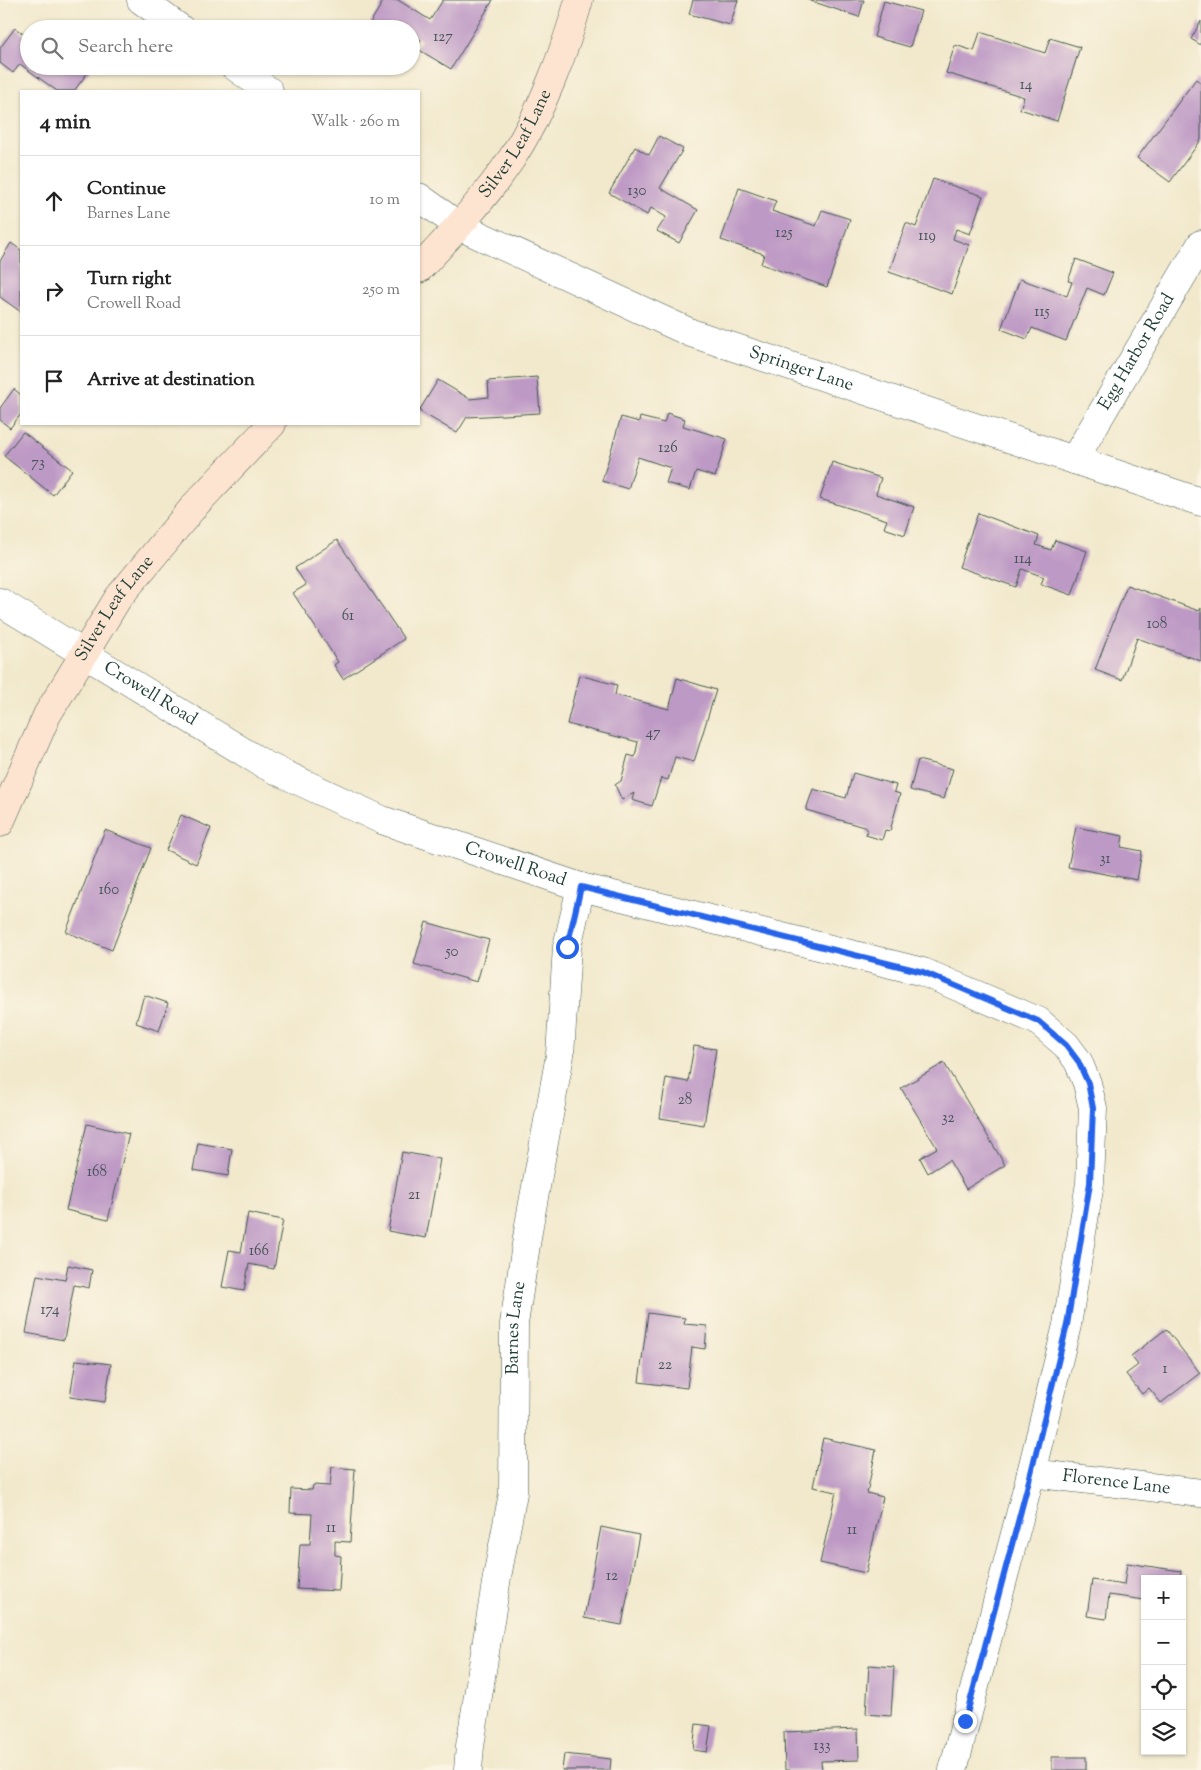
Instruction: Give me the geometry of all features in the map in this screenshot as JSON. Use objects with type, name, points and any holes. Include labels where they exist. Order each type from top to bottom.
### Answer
[{"type":"street","points":[[141,0],[169,20]]},
{"type":"street","name":"Silver Leaf Lane","points":[[420,268],[459,226],[512,158],[536,114],[562,53],[579,0]]},
{"type":"street","points":[[247,75],[268,90]]},
{"type":"street","name":"Springer Lane","points":[[420,199],[459,226],[691,334],[1201,502]]},
{"type":"street","name":"Egg Harbor Road","points":[[1074,460],[1201,244]]},
{"type":"street","name":"Silver Leaf Lane","points":[[0,823],[47,715],[118,598],[196,504],[271,425]]},
{"type":"street","name":"Crowell Road","points":[[0,602],[265,765],[373,816],[532,872],[581,887],[923,972],[1038,1021],[1066,1045],[1078,1061],[1088,1083],[1093,1108],[1090,1183],[1067,1325],[1031,1473],[953,1770]]},
{"type":"street","name":"Barnes Lane","points":[[468,1770],[470,1746],[513,1492],[514,1324],[529,1225],[560,1055],[567,947],[581,887]]},
{"type":"street","name":"Florence Lane","points":[[1031,1473],[1201,1493]]},
{"type":"building","points":[[384,0],[398,0],[430,20],[443,0],[493,0],[451,69],[420,50],[420,20],[372,20]]},
{"type":"building","points":[[693,0],[738,0],[730,25],[689,14]]},
{"type":"building","points":[[808,0],[864,0],[859,17]]},
{"type":"building","points":[[884,1],[921,11],[910,47],[874,37]]},
{"type":"building","points":[[1201,21],[1201,45],[1191,39]]},
{"type":"building","points":[[15,28],[20,32],[20,64],[13,73],[0,63],[0,48]]},
{"type":"building","points":[[980,32],[1045,53],[1050,38],[1080,47],[1057,121],[1020,109],[1024,97],[946,73],[955,45],[974,51]]},
{"type":"building","points":[[35,75],[86,75],[75,90],[56,90]]},
{"type":"building","points":[[1196,79],[1201,83],[1201,140],[1170,182],[1137,158]]},
{"type":"building","points":[[659,136],[683,149],[660,188],[698,210],[679,243],[657,231],[666,217],[651,208],[647,215],[609,193],[635,147],[649,155]]},
{"type":"building","points":[[933,179],[983,196],[970,234],[956,229],[953,239],[969,245],[952,294],[889,272],[906,223],[916,227]]},
{"type":"building","points":[[739,188],[776,201],[772,211],[816,226],[822,210],[850,219],[827,287],[761,264],[764,254],[721,240]]},
{"type":"building","points":[[11,243],[20,249],[20,311],[0,297],[0,261]]},
{"type":"building","points":[[1076,259],[1113,273],[1104,295],[1087,288],[1066,341],[1032,328],[1027,339],[1001,329],[1020,279],[1067,296],[1072,282],[1068,281]]},
{"type":"building","points":[[537,377],[540,413],[467,417],[457,433],[420,412],[438,380],[470,399],[489,397],[488,381]]},
{"type":"building","points":[[14,389],[20,394],[20,415],[10,428],[0,420],[0,408]]},
{"type":"building","points":[[667,413],[685,419],[683,426],[727,439],[715,477],[696,471],[690,490],[666,483],[671,468],[638,457],[628,489],[602,481],[621,417],[639,422],[640,417],[664,423]]},
{"type":"building","points":[[23,432],[72,470],[53,495],[4,456]]},
{"type":"building","points":[[832,462],[881,478],[876,494],[914,507],[905,535],[884,528],[887,520],[820,499]]},
{"type":"building","points":[[978,513],[1039,536],[1036,545],[1051,550],[1055,540],[1087,551],[1072,595],[1041,584],[1044,577],[1022,569],[1016,587],[959,567]]},
{"type":"building","points":[[337,540],[404,639],[343,679],[334,665],[338,662],[293,593],[306,585],[295,568]]},
{"type":"building","points":[[1127,585],[1199,611],[1201,608],[1201,661],[1137,638],[1122,680],[1095,670]]},
{"type":"building","points":[[579,675],[617,685],[615,695],[669,709],[677,678],[716,690],[694,762],[675,757],[668,780],[661,778],[652,806],[632,800],[634,793],[622,800],[615,785],[621,781],[628,755],[635,757],[638,742],[567,724]]},
{"type":"building","points":[[918,760],[953,769],[944,799],[910,790]]},
{"type":"building","points":[[853,773],[896,785],[894,792],[900,794],[890,831],[885,830],[882,840],[866,835],[867,828],[806,810],[813,789],[846,798]]},
{"type":"building","points":[[181,815],[211,828],[196,864],[166,850]]},
{"type":"building","points":[[1076,827],[1123,836],[1121,847],[1142,851],[1137,880],[1068,867]]},
{"type":"building","points":[[105,830],[151,848],[112,950],[66,932]]},
{"type":"building","points":[[426,922],[489,940],[477,982],[414,964]]},
{"type":"building","points":[[144,995],[168,1003],[159,1031],[136,1023]]},
{"type":"building","points":[[694,1046],[716,1049],[704,1125],[660,1118],[666,1078],[688,1082]]},
{"type":"building","points":[[944,1063],[1005,1165],[966,1189],[949,1160],[928,1173],[920,1158],[937,1148],[901,1088]]},
{"type":"building","points":[[87,1124],[129,1134],[108,1220],[66,1210]]},
{"type":"building","points":[[198,1143],[232,1149],[228,1176],[193,1170]]},
{"type":"building","points":[[402,1152],[440,1159],[426,1238],[388,1231]]},
{"type":"building","points":[[248,1213],[283,1220],[274,1269],[249,1264],[244,1291],[222,1287],[229,1250],[241,1252]]},
{"type":"building","points":[[68,1265],[92,1270],[89,1288],[74,1285],[64,1340],[26,1333],[37,1275],[65,1280]]},
{"type":"building","points":[[648,1313],[685,1318],[684,1324],[707,1326],[705,1349],[692,1347],[687,1388],[639,1382]]},
{"type":"building","points":[[1166,1329],[1200,1373],[1161,1403],[1149,1388],[1142,1394],[1126,1374],[1138,1365],[1131,1356]]},
{"type":"building","points":[[76,1360],[111,1364],[105,1402],[70,1397]]},
{"type":"building","points":[[823,1438],[876,1450],[867,1493],[883,1497],[866,1573],[820,1563],[836,1492],[813,1487]]},
{"type":"building","points":[[332,1467],[355,1469],[350,1542],[335,1541],[335,1555],[341,1556],[339,1591],[297,1589],[300,1544],[310,1544],[312,1514],[290,1513],[291,1489],[312,1490],[313,1485],[330,1486]]},
{"type":"building","points":[[601,1527],[639,1535],[622,1625],[584,1618]]},
{"type":"building","points":[[1127,1563],[1181,1571],[1180,1575],[1141,1575],[1141,1599],[1109,1595],[1106,1619],[1087,1616],[1092,1580],[1124,1585]]},
{"type":"building","points":[[869,1665],[894,1667],[891,1716],[866,1714]]},
{"type":"building","points":[[696,1724],[711,1726],[707,1752],[693,1750]]},
{"type":"building","points":[[858,1729],[859,1760],[821,1761],[822,1770],[785,1770],[784,1732]]},
{"type":"building","points":[[564,1754],[611,1759],[610,1770],[562,1770]]},
{"type":"building","points":[[1052,1757],[1086,1757],[1086,1770],[1052,1770]]},
{"type":"route","points":[[567,947],[581,887],[923,972],[1038,1021],[1066,1045],[1078,1061],[1088,1083],[1093,1108],[1090,1183],[1067,1325],[1031,1473],[965,1721]]}]
